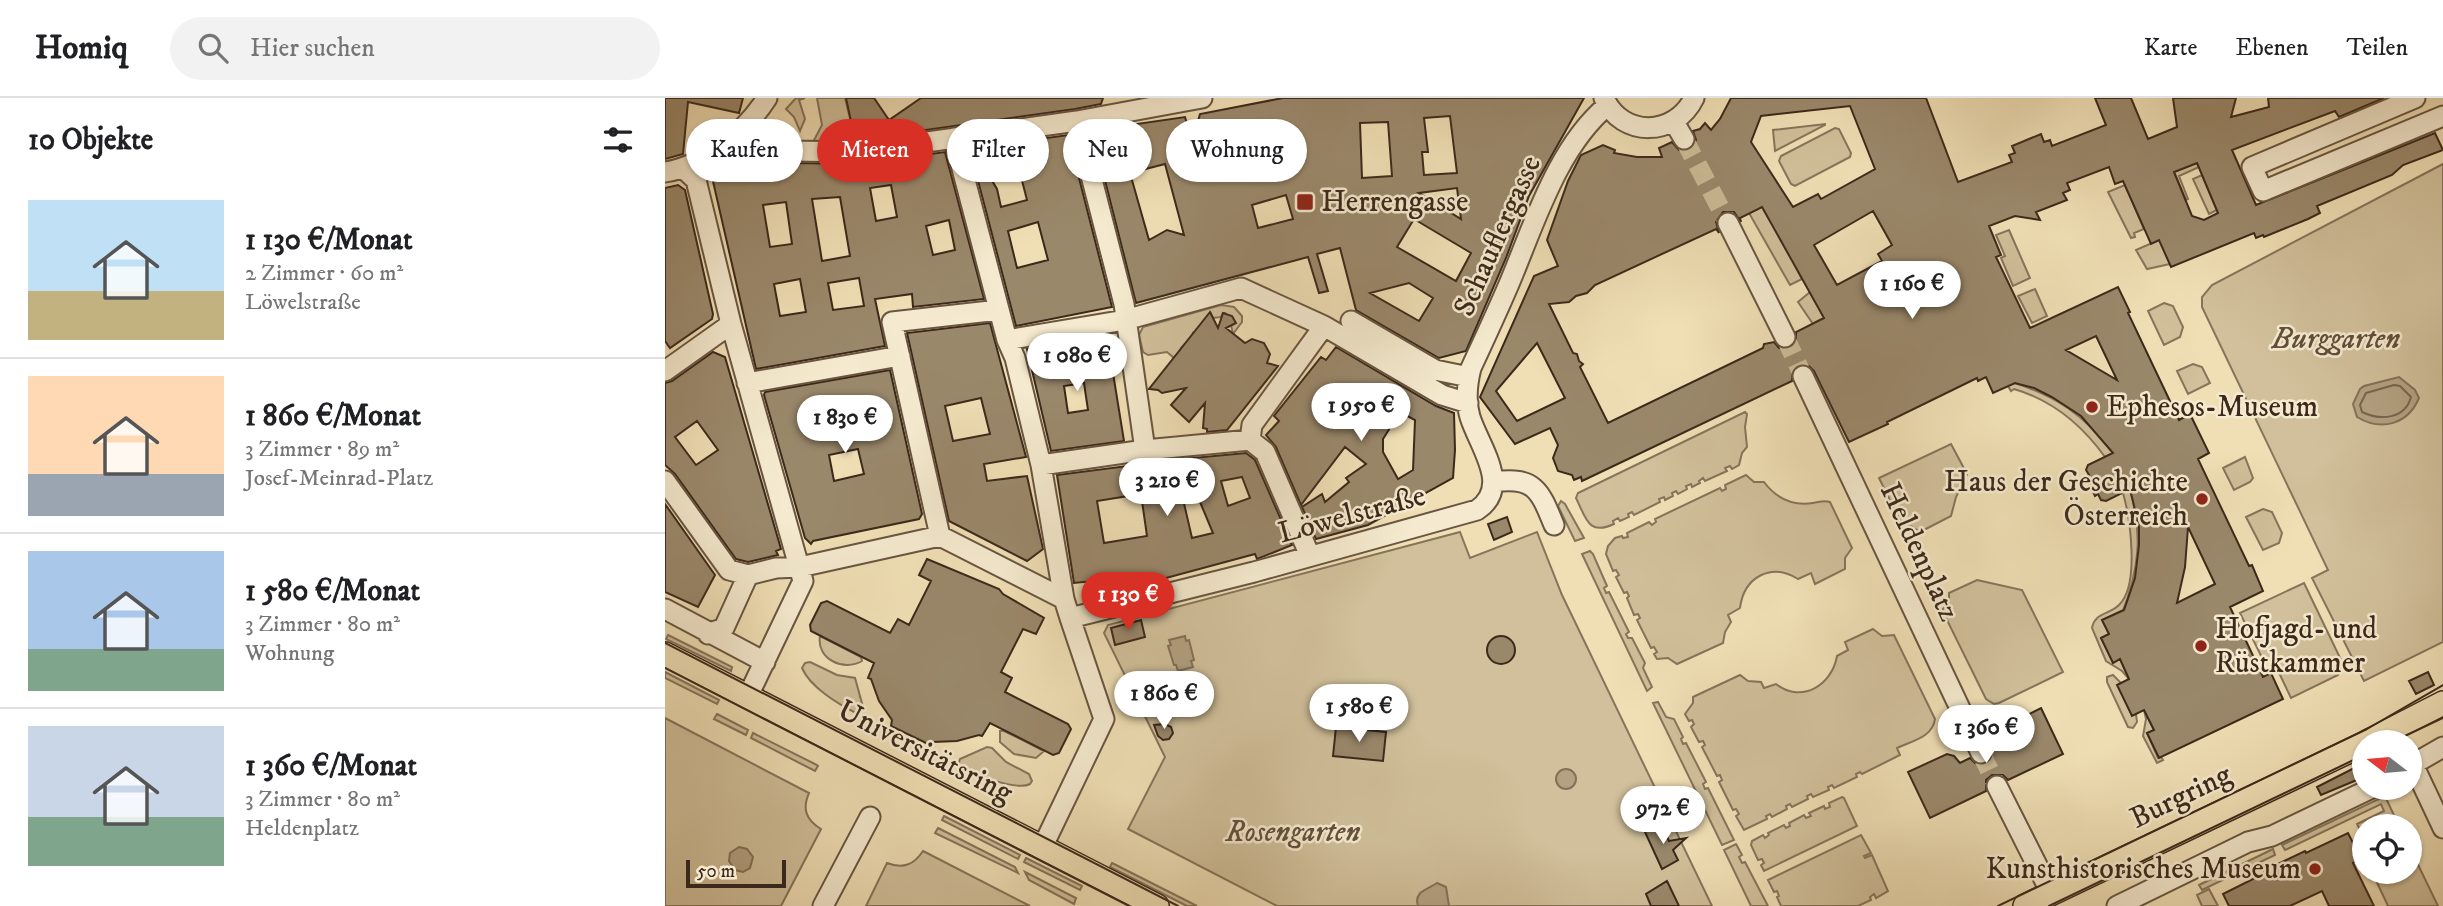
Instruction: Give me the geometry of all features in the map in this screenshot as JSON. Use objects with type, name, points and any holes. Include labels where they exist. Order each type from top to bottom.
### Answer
[{"type":"main road","name":"Universitätsring","points":[[665,654],[1157,906]]},
{"type":"main road","name":"Burgring","points":[[2406,730],[2443,703]]},
{"type":"main road","name":"Burgring","points":[[2025,906],[2352,750]]},
{"type":"street","points":[[752,119],[767,98]]},
{"type":"street","points":[[1606,102],[1618,118],[1638,128],[1662,127],[1674,122],[1688,109],[1694,98]]},
{"type":"street","points":[[2415,98],[2252,167],[2263,191],[2443,116]]},
{"type":"street","points":[[1084,119],[1134,104],[1192,99]]},
{"type":"street","name":"Schauflergasse","points":[[1468,403],[1469,377],[1543,202],[1564,161],[1590,120],[1606,102]]},
{"type":"street","points":[[1674,122],[1684,139]]},
{"type":"street","points":[[803,151],[855,152],[947,139]]},
{"type":"street","points":[[682,174],[731,324],[803,581],[748,696]]},
{"type":"street","points":[[966,182],[1007,340],[1015,358],[1041,465],[1064,599],[1104,719],[1042,848]]},
{"type":"street","points":[[1092,182],[1123,304],[1145,450]]},
{"type":"street","points":[[1728,223],[1785,337]]},
{"type":"street","points":[[1007,340],[1125,320],[1241,288],[1324,326],[1347,329],[1430,377],[1442,395],[1468,403],[1494,482],[1527,482],[1542,496],[1554,525]]},
{"type":"street","points":[[940,536],[892,323],[999,310]]},
{"type":"street","points":[[665,371],[731,324]]},
{"type":"street","points":[[1310,556],[1257,446],[1252,425],[1324,326]]},
{"type":"street","points":[[665,354],[686,356]]},
{"type":"street","points":[[747,383],[900,356]]},
{"type":"street","name":"Heldenplatz","points":[[1803,376],[1981,752]]},
{"type":"street","points":[[1430,377],[1469,377]]},
{"type":"street","points":[[1041,465],[1145,450],[1257,446]]},
{"type":"street","points":[[665,481],[729,570],[748,575],[776,568],[800,567],[940,536],[1064,599]]},
{"type":"street","name":"Löwelstraße","points":[[1070,618],[1454,518],[1482,507],[1491,496],[1494,482]]},
{"type":"street","points":[[708,634],[724,628],[748,575]]},
{"type":"street","points":[[665,609],[765,663]]},
{"type":"street","points":[[2422,758],[2443,747]]},
{"type":"street","points":[[2422,785],[2443,828]]},
{"type":"street","points":[[1997,786],[2051,894]]},
{"type":"street","points":[[2117,906],[2248,842],[2272,836],[2352,798]]},
{"type":"street","points":[[823,906],[870,817]]},
{"type":"green space","points":[[796,98],[805,98],[799,100],[805,119],[803,124],[803,119],[795,119],[786,109]]},
{"type":"green space","points":[[817,98],[845,98],[850,119],[821,119]]},
{"type":"green space","points":[[1825,125],[1775,151],[1773,130]]},
{"type":"green space","points":[[1835,128],[1839,129],[1851,153],[1850,157],[1795,186],[1791,184],[1779,161],[1781,156]]},
{"type":"green space","points":[[2197,163],[2199,167],[2179,176],[2188,199],[2186,200],[2174,172]]},
{"type":"green space","name":"Burggarten","points":[[2443,164],[2443,642],[2364,681],[2312,578],[2328,570],[2202,307],[2202,297],[2212,285]]},
{"type":"green space","points":[[2202,175],[2217,210],[2209,214],[2193,179]]},
{"type":"green space","points":[[2125,185],[2144,229],[2134,233],[2135,237],[2131,238],[2108,192]]},
{"type":"green space","points":[[1765,205],[1802,279],[1790,285],[1749,213]]},
{"type":"green space","points":[[2009,230],[2030,278],[2013,286],[2001,258],[2005,256],[1996,235]]},
{"type":"green space","points":[[2161,239],[2170,264],[2147,269],[2136,250]]},
{"type":"green space","points":[[2035,289],[2047,316],[2032,323],[2018,296]]},
{"type":"green space","points":[[1810,292],[1824,318],[1813,324],[1798,302]]},
{"type":"green space","points":[[2164,303],[2173,306],[2183,327],[2180,337],[2164,345],[2148,311]]},
{"type":"green space","points":[[1221,305],[1234,307],[1242,316],[1242,322],[1233,334],[1231,325],[1224,318],[1225,313],[1221,317],[1213,318],[1211,314],[1198,337],[1193,333],[1188,349],[1184,345],[1181,348],[1186,352],[1174,358],[1167,352],[1148,355],[1143,352],[1139,335],[1143,327]]},
{"type":"green space","points":[[2193,364],[2202,367],[2210,383],[2188,394],[2177,371]]},
{"type":"green space","points":[[2011,382],[2042,393],[2068,408],[2092,428],[2113,453],[2105,457],[2086,434],[2065,415],[2028,394],[2014,389],[2011,391],[2008,386]]},
{"type":"green space","points":[[1745,412],[1747,447],[1742,453],[1739,465],[1732,469],[1730,466],[1725,468],[1727,471],[1705,481],[1703,478],[1692,487],[1691,484],[1686,486],[1687,489],[1678,494],[1676,491],[1672,493],[1673,496],[1665,500],[1664,497],[1659,499],[1660,502],[1634,515],[1632,512],[1628,514],[1629,517],[1620,521],[1618,518],[1613,521],[1614,524],[1599,528],[1589,523],[1576,498],[1578,493]]},
{"type":"green space","points":[[1951,444],[1967,474],[1951,516],[1920,532],[1911,526],[1903,527],[1879,478]]},
{"type":"green space","points":[[2245,457],[2253,478],[2234,490],[2223,468]]},
{"type":"green space","points":[[1746,475],[1754,482],[1764,482],[1774,492],[1792,502],[1830,502],[1852,548],[1845,558],[1845,569],[1815,584],[1811,573],[1798,579],[1778,572],[1760,576],[1747,588],[1740,608],[1728,615],[1731,622],[1723,643],[1677,664],[1668,658],[1657,659],[1654,654],[1657,652],[1654,647],[1651,648],[1637,620],[1640,618],[1638,614],[1634,615],[1627,592],[1624,593],[1616,577],[1619,575],[1616,570],[1613,571],[1606,554],[1608,546],[1615,538],[1628,537],[1627,533],[1649,522],[1652,525],[1656,522],[1655,519],[1720,488],[1722,491],[1726,489],[1725,485]]},
{"type":"green space","points":[[2130,490],[2137,521],[2135,567],[2122,613],[2121,611],[2102,620],[2109,634],[2101,638],[2113,662],[2120,659],[2129,679],[2106,661],[2092,628],[2099,616],[2119,605],[2129,583],[2130,534],[2123,493]]},
{"type":"green space","points":[[1561,501],[1584,538],[1575,541],[1558,506]]},
{"type":"green space","points":[[2263,509],[2272,512],[2282,533],[2279,543],[2263,550],[2246,517]]},
{"type":"green space","name":"Rosengarten","points":[[1460,532],[1470,558],[1537,532],[1562,595],[1712,906],[1277,906],[1128,829],[1165,757],[1104,633],[1108,625]]},
{"type":"green space","points":[[1590,551],[1607,586],[1604,588],[1606,593],[1609,592],[1629,632],[1626,634],[1628,638],[1632,638],[1645,663],[1643,668],[1652,687],[1647,691],[1582,554]]},
{"type":"green space","points":[[1977,580],[2022,590],[2063,672],[1999,703],[1994,704],[1986,699],[1942,610],[1949,603],[1949,593]]},
{"type":"green space","points":[[2304,583],[2343,664],[2338,675],[2291,698],[2272,658],[2264,662],[2240,613]]},
{"type":"green space","points":[[1873,629],[1882,636],[1894,635],[1935,719],[1930,730],[1921,738],[1897,748],[1900,755],[1862,774],[1856,774],[1857,777],[1834,788],[1832,785],[1828,787],[1829,790],[1813,797],[1811,794],[1807,796],[1808,799],[1792,807],[1790,804],[1786,806],[1787,809],[1772,817],[1770,814],[1766,816],[1767,819],[1744,830],[1736,816],[1739,814],[1736,809],[1733,810],[1719,782],[1722,780],[1720,775],[1717,776],[1702,747],[1705,745],[1703,741],[1699,742],[1691,727],[1694,724],[1692,720],[1689,721],[1685,714],[1693,703],[1693,697],[1740,675],[1748,681],[1761,682],[1764,688],[1776,684],[1786,690],[1805,692],[1822,683],[1829,675],[1837,656],[1848,650],[1845,642]]},
{"type":"green space","points":[[668,635],[732,667],[731,671],[666,639]]},
{"type":"green space","points":[[820,636],[861,657],[862,661],[847,665],[833,661],[822,651]]},
{"type":"green space","points":[[810,662],[837,675],[855,678],[863,707],[861,711],[856,713],[833,700],[811,682],[802,668],[805,663]]},
{"type":"green space","points":[[665,672],[719,700],[717,704],[665,678]]},
{"type":"green space","points":[[2113,675],[2121,683],[2118,685],[2136,714],[2137,722],[2133,728],[2128,727],[2107,682],[2107,677]]},
{"type":"green space","points":[[1658,702],[1666,717],[1674,719],[1683,737],[1683,744],[1686,743],[1706,782],[1703,784],[1705,789],[1708,788],[1734,840],[1722,845],[1653,703]]},
{"type":"green space","points":[[2144,710],[2154,730],[2147,733],[2158,758],[2163,760],[2157,763],[2143,736],[2146,719]]},
{"type":"green space","points":[[717,714],[748,730],[746,735],[714,719]]},
{"type":"green space","points":[[665,718],[809,793],[807,814],[821,829],[781,906],[665,906]]},
{"type":"green space","points":[[1000,731],[1044,751],[1036,758],[1014,754],[1000,742]]},
{"type":"green space","points":[[753,733],[818,766],[815,771],[751,738]]},
{"type":"green space","points":[[987,747],[992,748],[1006,762],[1029,774],[1032,781],[1030,784],[1024,786],[1005,783],[958,766],[960,759]]},
{"type":"green space","points":[[1842,797],[1857,826],[1764,871],[1761,865],[1764,863],[1762,859],[1758,860],[1751,845],[1752,841],[1763,835],[1765,838],[1768,833],[1784,825],[1786,828],[1790,826],[1789,823],[1804,815],[1806,818],[1811,816],[1809,813],[1824,806],[1825,809],[1830,807],[1829,803]]},
{"type":"green space","points":[[2377,800],[2387,800],[2393,814],[2378,814],[2384,811],[2381,804],[2360,814],[2352,814],[2352,818],[2285,850],[2282,845]]},
{"type":"green space","points":[[944,816],[1020,855],[1018,859],[942,820]]},
{"type":"green space","points":[[938,828],[1015,867],[1018,873],[935,833]]},
{"type":"green space","points":[[1861,835],[1871,853],[1864,856],[1865,858],[1872,855],[1888,891],[1876,898],[1874,894],[1870,897],[1871,900],[1858,906],[1781,906],[1777,891],[1774,892],[1768,880]]},
{"type":"green space","points":[[1736,844],[1742,855],[1739,857],[1742,863],[1745,862],[1768,906],[1751,906],[1724,850]]},
{"type":"green space","points":[[2273,849],[2275,855],[2202,890],[2199,885]]},
{"type":"green space","points":[[923,851],[1030,906],[866,906],[887,863],[898,866],[908,864],[916,860]]},
{"type":"green space","points":[[1026,858],[1082,886],[1080,890],[1024,862]]},
{"type":"green space","points":[[1112,863],[1197,906],[1187,906],[1110,867]]},
{"type":"green space","points":[[1025,872],[1076,898],[1074,904],[1029,880]]},
{"type":"green space","points":[[2422,873],[2438,906],[2388,906],[2378,884],[2422,884]]},
{"type":"green space","points":[[2209,889],[2218,906],[2202,906],[2197,895]]},
{"type":"water","points":[[2399,377],[2415,390],[2419,398],[2408,414],[2393,423],[2385,424],[2366,422],[2357,417],[2353,404],[2360,389]]},
{"type":"water","points":[[1185,636],[1186,641],[1189,640],[1193,667],[1178,671],[1168,646],[1171,645],[1169,640]]},
{"type":"water","points":[[1562,769],[1570,769],[1576,779],[1570,789],[1562,789],[1556,783],[1556,775]]},
{"type":"water","points":[[739,847],[747,849],[753,857],[750,868],[743,872],[735,870],[729,861],[730,853]]},
{"type":"water","points":[[1437,883],[1446,887],[1449,906],[1418,906],[1420,894]]},
{"type":"building","points":[[665,98],[743,98],[739,113],[688,102],[683,154],[665,159]]},
{"type":"building","points":[[846,98],[874,98],[888,119],[850,119]]},
{"type":"building","points":[[921,98],[1103,98],[1101,104],[1004,119],[947,119],[947,127],[933,129],[933,119],[890,119]]},
{"type":"building","points":[[1283,98],[1584,98],[1529,196],[1466,351],[1439,358],[1356,310],[1340,248],[1317,254],[1328,291],[1319,293],[1308,257],[1136,303],[1105,182],[1133,182],[1149,240],[1167,230],[1184,235],[1170,182],[1307,182],[1307,119],[1199,119],[1200,114]],"holes":[[[1450,116],[1457,173],[1424,175],[1422,152],[1428,152],[1424,118]],[[1388,122],[1392,176],[1362,178],[1360,123]],[[1457,188],[1461,219],[1419,193]],[[1286,195],[1293,219],[1258,228],[1252,205]],[[1414,219],[1471,253],[1456,281],[1397,247]],[[1409,283],[1433,298],[1419,321],[1370,293]]]},
{"type":"building","points":[[1731,98],[1926,98],[1958,182],[2012,162],[2009,155],[2015,153],[2012,146],[2041,134],[2044,142],[2050,140],[2052,146],[2106,125],[2095,98],[2131,98],[2148,139],[2177,127],[2173,98],[2236,98],[2231,117],[2269,107],[2268,98],[2384,98],[2339,117],[2335,111],[2232,150],[2256,205],[2435,133],[2443,150],[2403,165],[2392,175],[2317,206],[2320,213],[2264,237],[2263,235],[2256,238],[2254,233],[2171,267],[2159,240],[2151,244],[2123,181],[2115,184],[2109,167],[2067,183],[2070,190],[2063,193],[2067,200],[2036,212],[2040,220],[2015,216],[1989,226],[2001,255],[1996,257],[2030,328],[2118,287],[2179,420],[2190,414],[2209,453],[2198,459],[2263,591],[2230,607],[2263,677],[2271,673],[2283,699],[2159,758],[2147,733],[2154,730],[2144,710],[2132,716],[2117,685],[2129,679],[2120,659],[2113,663],[2101,638],[2109,634],[2102,620],[2124,610],[2135,578],[2139,527],[2130,489],[2106,501],[2101,500],[2098,494],[2095,496],[2086,477],[2089,475],[2086,470],[2088,465],[2113,453],[2081,416],[2034,388],[2015,383],[1993,393],[1986,377],[1978,381],[1977,378],[1849,442],[1814,371],[1803,364],[1793,370],[1792,381],[1582,481],[1581,477],[1574,480],[1572,475],[1558,471],[1553,458],[1558,445],[1550,428],[1515,444],[1480,397],[1534,276],[1558,266],[1547,240],[1568,181],[1581,155],[1603,145],[1615,150],[1614,153],[1637,157],[1662,157],[1659,148],[1672,142],[1679,150],[1690,150],[1696,140],[1693,131],[1700,129],[1705,123],[1711,130]],"holes":[[[1850,106],[1875,169],[1821,199],[1818,194],[1793,207],[1751,142],[1761,116]],[[2197,163],[2218,213],[2204,220],[2192,216],[2174,172]],[[1762,207],[1824,318],[1796,332],[1796,343],[1790,348],[1779,348],[1774,342],[1764,344],[1763,348],[1608,423],[1580,367],[1583,364],[1577,354],[1573,353],[1549,304],[1569,302],[1576,296],[1587,293],[1595,285],[1716,229],[1719,233],[1716,222],[1723,212],[1734,212],[1741,222],[1740,218]],[[1873,211],[1892,245],[1878,254],[1882,261],[1837,285],[1814,245]],[[2096,336],[2117,380],[2066,350]],[[1537,343],[1565,398],[1517,421],[1496,391]],[[2188,527],[2215,584],[2177,603],[2185,567]]]},
{"type":"building","points":[[1166,120],[1166,168],[1165,164],[1152,167],[1152,122]]},
{"type":"building","points":[[1063,136],[1063,182],[1080,182],[1112,307],[1016,326],[978,182],[993,182],[1001,207],[1027,200],[1022,182],[1049,182],[1049,138]],"holes":[[[1038,222],[1048,260],[1017,268],[1008,231]]]},
{"type":"building","points":[[945,152],[947,182],[953,182],[984,299],[913,307],[912,294],[875,299],[885,346],[756,369],[713,182],[803,182],[803,163],[817,163],[817,182],[933,182],[933,154]],"holes":[[[891,185],[897,217],[876,221],[870,188]],[[840,197],[850,256],[822,261],[812,199]],[[786,202],[792,244],[770,247],[763,205]],[[949,220],[955,250],[933,255],[926,226]],[[859,278],[864,306],[833,310],[828,283]],[[800,279],[806,312],[780,316],[774,284]]]},
{"type":"building","points":[[678,185],[685,190],[713,314],[712,319],[670,348],[665,341],[665,188]]},
{"type":"building","points":[[1210,312],[1218,328],[1223,313],[1232,316],[1236,323],[1226,328],[1245,343],[1252,339],[1264,343],[1270,354],[1267,363],[1278,366],[1227,430],[1207,432],[1207,429],[1203,428],[1205,403],[1189,422],[1171,405],[1186,388],[1162,393],[1149,389]]},
{"type":"building","points":[[990,323],[1026,457],[984,464],[987,481],[1027,476],[1043,549],[1027,561],[949,521],[907,333]],"holes":[[[981,398],[990,434],[953,441],[945,406]]]},
{"type":"building","points":[[1107,336],[1124,441],[1051,451],[1027,349]],"holes":[[[1084,383],[1088,410],[1068,413],[1064,386]]]},
{"type":"building","points":[[1336,347],[1436,406],[1454,413],[1455,450],[1453,478],[1368,525],[1316,539],[1302,507],[1322,494],[1325,502],[1349,482],[1346,478],[1366,464],[1345,447],[1301,505],[1276,447],[1266,435],[1279,421],[1274,416],[1321,357],[1326,360]],"holes":[[[1400,412],[1415,420],[1413,470],[1398,479],[1383,452],[1383,439]]]},
{"type":"building","points":[[713,352],[725,357],[781,549],[776,551],[778,555],[748,562],[736,559],[675,474],[665,465],[665,383],[672,381]],"holes":[[[697,421],[718,450],[696,465],[675,437]]]},
{"type":"building","points":[[890,370],[922,514],[919,519],[813,541],[811,544],[805,538],[765,392]],"holes":[[[847,397],[853,428],[830,433],[823,401]],[[858,449],[864,474],[834,481],[829,455]]]},
{"type":"building","points":[[1246,453],[1255,460],[1292,545],[1257,559],[1255,554],[1155,581],[1155,575],[1074,583],[1057,475],[1174,460],[1192,538],[1213,533],[1182,459]],"holes":[[[1242,477],[1250,498],[1228,506],[1221,481]],[[1141,494],[1147,536],[1104,543],[1097,501]]]},
{"type":"building","points":[[665,504],[715,575],[698,607],[665,592]]},
{"type":"building","points":[[1507,517],[1512,532],[1494,540],[1488,524]]},
{"type":"building","points":[[927,559],[999,589],[1044,618],[1036,634],[1023,629],[1001,672],[1012,678],[1005,692],[1068,724],[1071,729],[1059,753],[1053,755],[990,723],[982,736],[933,742],[930,745],[891,726],[892,720],[879,701],[871,679],[868,678],[874,663],[811,631],[810,625],[821,603],[827,601],[890,633],[898,619],[909,625],[931,581],[919,575]]},
{"type":"building","points":[[1141,620],[1145,637],[1115,645],[1111,628]]},
{"type":"building","points":[[1501,636],[1511,640],[1515,650],[1511,660],[1501,664],[1491,660],[1487,650],[1491,640]]},
{"type":"building","points":[[2428,672],[2434,685],[2416,694],[2409,681]]},
{"type":"building","points":[[2041,708],[2063,754],[2008,780],[2003,775],[1992,775],[1986,780],[1986,791],[1930,818],[1908,772],[1947,754],[1954,756],[1960,763],[1970,758],[1975,763],[1986,764],[1991,759],[1992,747],[2002,743],[2002,728]]},
{"type":"building","points":[[1165,724],[1171,727],[1173,733],[1169,739],[1163,740],[1158,736],[1154,725]]},
{"type":"building","points":[[1336,727],[1386,732],[1383,761],[1333,756]]},
{"type":"building","points":[[2352,769],[2352,782],[2321,795],[2317,787]]},
{"type":"building","points":[[1661,824],[1669,841],[1686,838],[1673,850],[1678,860],[1662,869],[1645,832]]},
{"type":"building","name":"Kunsthistorisches Museum","points":[[2348,833],[2352,841],[2352,884],[2363,884],[2374,906],[2329,906],[2322,891],[2290,906],[2229,906],[2223,894],[2276,865],[2305,851],[2306,853]]},
{"type":"building","points":[[1667,881],[1679,906],[1651,906],[1646,894]]},
{"type":"tunnel","points":[[1684,139],[1728,223]]},
{"type":"tunnel","points":[[1785,337],[1803,376]]},
{"type":"tunnel","points":[[1981,753],[1997,786]]},
{"type":"tram line","points":[[665,643],[1178,906]]},
{"type":"tram line","points":[[665,668],[1129,906]]},
{"type":"tram line","points":[[1998,906],[2367,729],[2443,685]]},
{"type":"tram line","points":[[2418,730],[2443,718]]},
{"type":"tram line","points":[[2049,906],[2352,761]]},
{"type":"place","name":"Herrengasse","points":[[1305,202]]},
{"type":"place","name":"Ephesos-Museum","points":[[2092,407]]},
{"type":"place","name":"Haus der Geschichte Österreich","points":[[2202,499]]},
{"type":"place","name":"Hofjagd- und Rüstkammer","points":[[2201,646]]},
{"type":"place","name":"Kunsthistorisches Museum","points":[[2315,869]]}]
